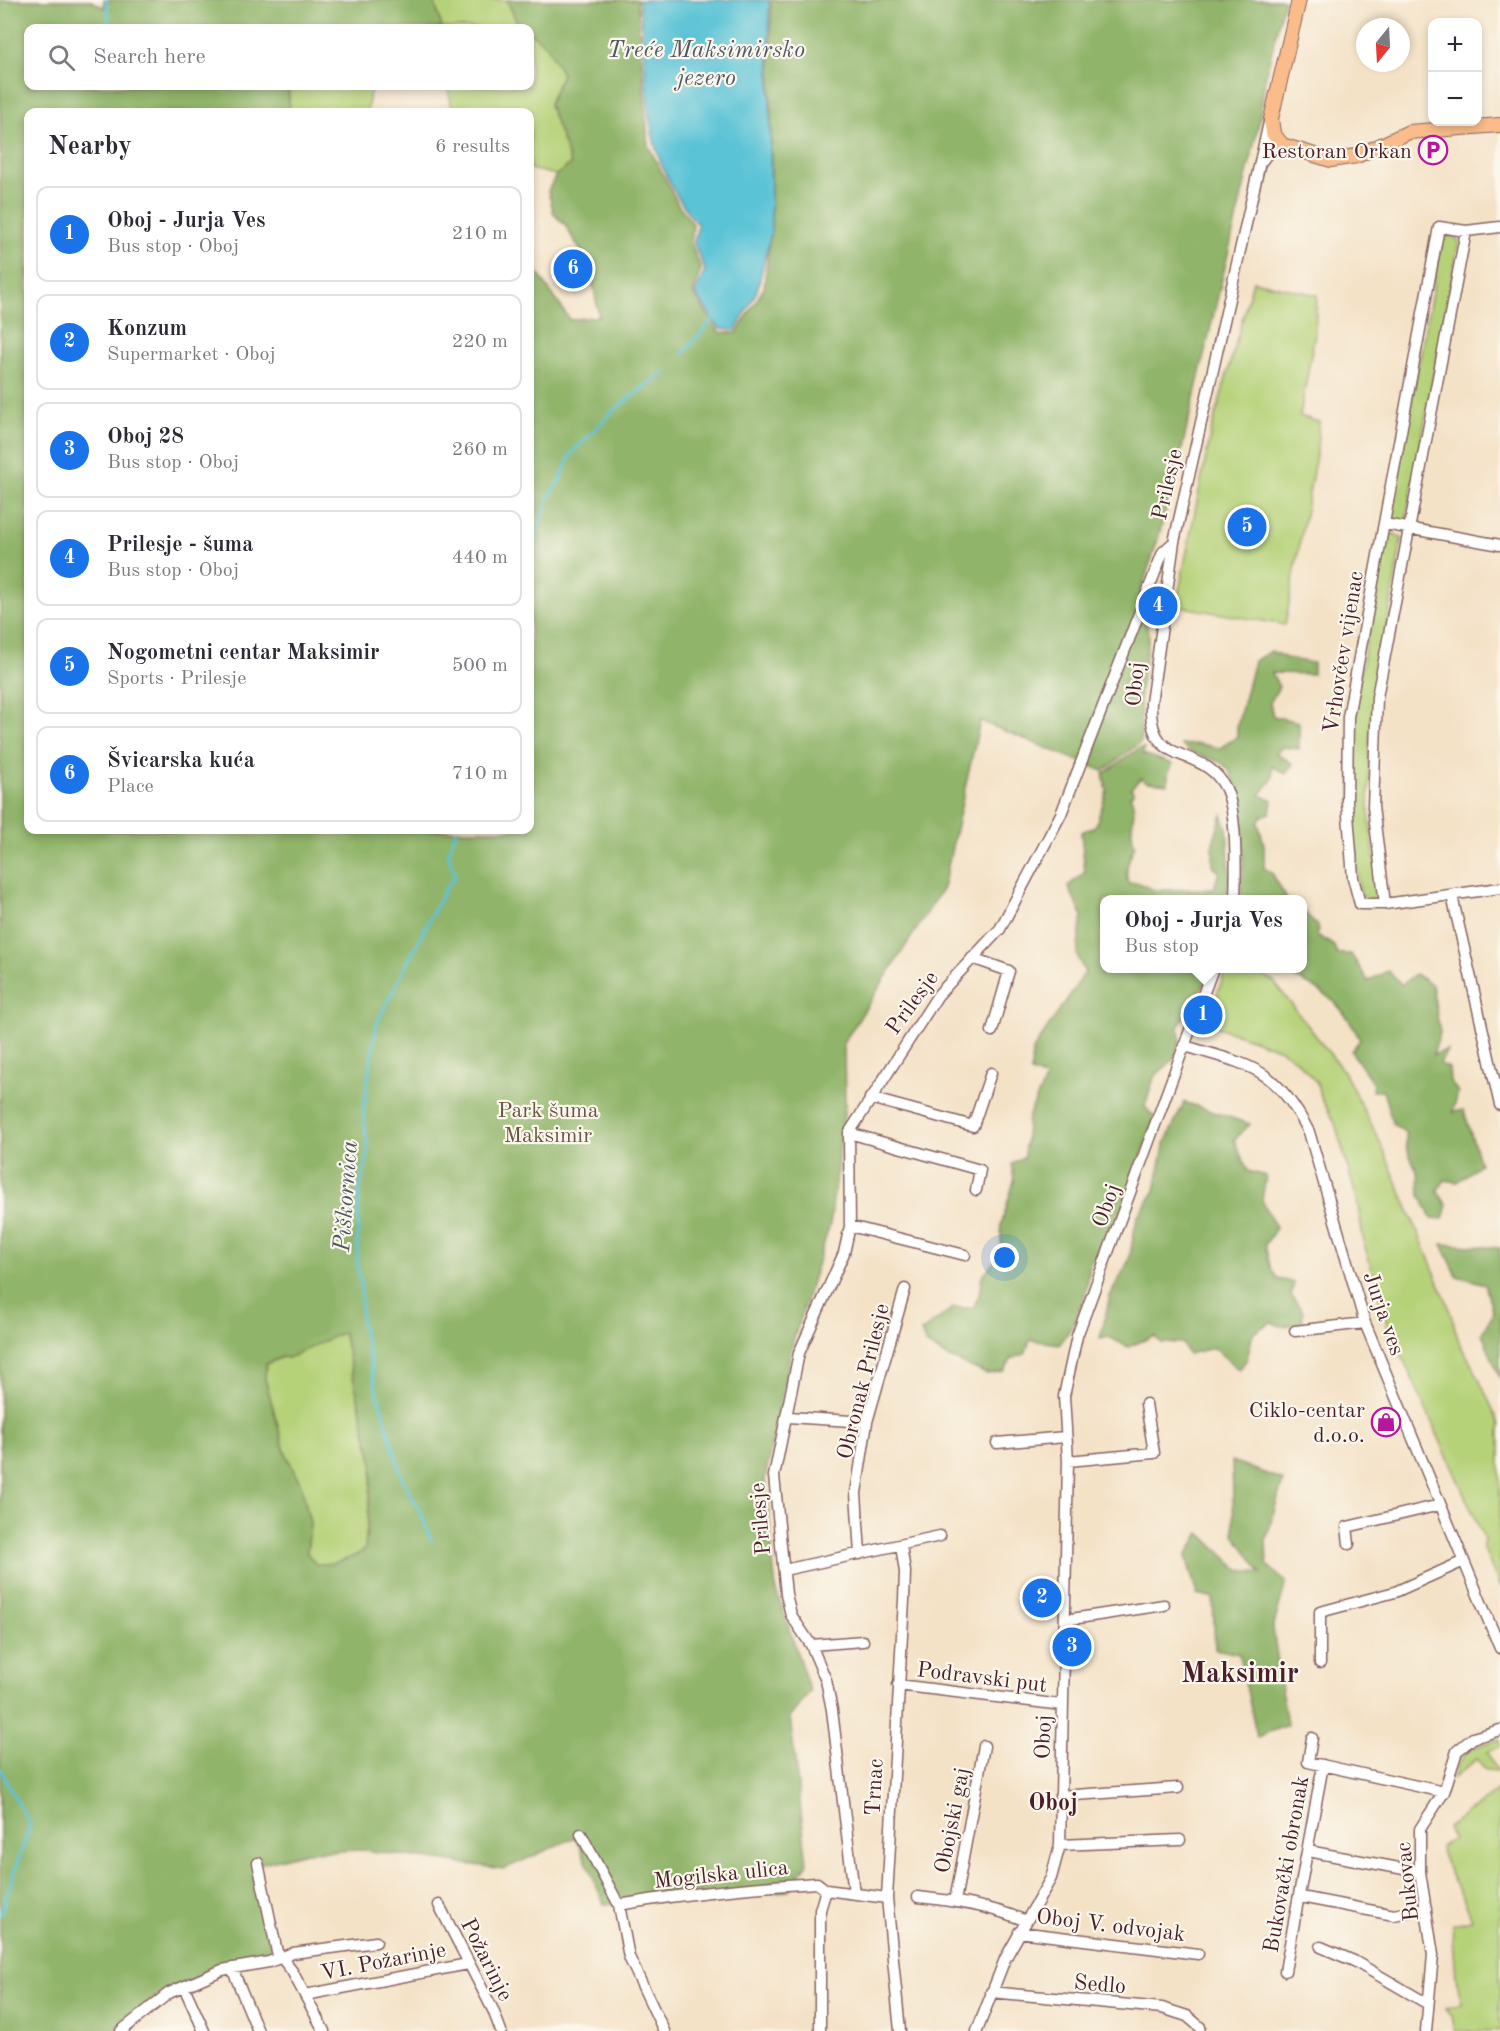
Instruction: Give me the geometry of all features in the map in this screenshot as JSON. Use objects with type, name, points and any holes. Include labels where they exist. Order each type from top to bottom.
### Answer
[{"type":"main road","name":"Prilesje","points":[[1287,147],[1279,142],[1273,133],[1272,113],[1299,0]]},
{"type":"main road","points":[[1287,147],[1317,157],[1341,160],[1358,156],[1409,132],[1500,125]]},
{"type":"street","name":"Prilesje","points":[[854,1893],[832,1710],[826,1680],[811,1645],[791,1615],[774,1476],[788,1417],[799,1353],[844,1253],[850,1226],[849,1132],[938,996],[1000,929],[1061,814],[1163,552],[1174,542],[1261,163],[1262,147],[1272,113]]},
{"type":"street","points":[[1261,163],[1271,149],[1287,147]]},
{"type":"street","name":"Vrhovčev vijenac","points":[[1500,227],[1466,231],[1439,227],[1352,697],[1346,752],[1353,878],[1360,904],[1385,904],[1500,888]]},
{"type":"street","name":"Vrhovčev vijenac","points":[[1385,904],[1373,807],[1374,719],[1466,231]]},
{"type":"street","points":[[1385,524],[1500,545]]},
{"type":"street","name":"Oboj","points":[[1174,542],[1153,675],[1151,726],[1164,747],[1200,762],[1212,772],[1226,790],[1234,834],[1235,895]]},
{"type":"street","points":[[1452,896],[1500,1105]]},
{"type":"street","points":[[972,958],[1010,971],[992,1031]]},
{"type":"street","name":"Oboj","points":[[977,2031],[990,1992],[1019,1932],[1051,1878],[1060,1845],[1068,1461],[1064,1396],[1077,1336],[1212,973]]},
{"type":"street","name":"Jurja ves","points":[[1185,1046],[1260,1070],[1281,1088],[1309,1132],[1365,1323],[1500,1648]]},
{"type":"street","points":[[870,1098],[973,1126],[991,1073]]},
{"type":"street","points":[[849,1132],[980,1170],[976,1190]]},
{"type":"street","points":[[850,1226],[965,1255]]},
{"type":"street","name":"Obronak Prilesje","points":[[861,1554],[856,1493],[867,1422],[905,1288]]},
{"type":"street","points":[[1295,1331],[1365,1323]]},
{"type":"street","points":[[1068,1461],[1154,1453],[1146,1404]]},
{"type":"street","points":[[788,1417],[867,1422]]},
{"type":"street","points":[[997,1443],[1065,1437]]},
{"type":"street","points":[[1349,1544],[1347,1527],[1440,1505]]},
{"type":"street","points":[[784,1570],[940,1536]]},
{"type":"street","name":"Trnac","points":[[900,2031],[887,1898],[905,1572],[901,1545]]},
{"type":"street","points":[[1320,1663],[1320,1612],[1395,1592],[1464,1561]]},
{"type":"street","points":[[1065,1620],[1164,1605]]},
{"type":"street","points":[[811,1645],[863,1641]]},
{"type":"street","name":"Podravski put","points":[[898,1685],[1062,1705]]},
{"type":"street","name":"Bukovac","points":[[1426,2031],[1433,1955],[1420,1872],[1420,1830],[1444,1792],[1457,1751],[1473,1738],[1500,1730]]},
{"type":"street","points":[[1312,1738],[1308,1762],[1444,1792]]},
{"type":"street","name":"Obojski gaj","points":[[956,1901],[984,1746]]},
{"type":"street","name":"Bukovački obronak","points":[[1285,1971],[1301,1897],[1323,1765]]},
{"type":"street","points":[[1060,1796],[1178,1788]]},
{"type":"street","points":[[581,1834],[619,1905],[629,1957],[664,2031]]},
{"type":"street","points":[[1060,1845],[1180,1840]]},
{"type":"street","points":[[1308,1851],[1420,1872]]},
{"type":"street","points":[[258,1863],[280,1956],[305,1995],[324,2031]]},
{"type":"street","name":"Mogilska ulica","points":[[619,1905],[691,1892],[780,1885],[818,1883],[826,1890]]},
{"type":"street","points":[[820,2031],[820,1910],[826,1890],[887,1898]]},
{"type":"street","name":"Obojski gaj","points":[[918,1897],[956,1901],[1003,1911],[1026,1921]]},
{"type":"street","points":[[1301,1897],[1394,1915],[1426,1908]]},
{"type":"street","name":"Požarinje","points":[[439,1905],[493,2010],[501,2031]]},
{"type":"street","name":"Oboj V. odvojak","points":[[1019,1932],[1198,1954]]},
{"type":"street","points":[[121,2031],[156,2000],[232,1968],[269,1962],[280,1956],[376,1942]]},
{"type":"street","points":[[1321,1947],[1354,1961],[1428,2004]]},
{"type":"street","name":"VI. Požarinje","points":[[305,1995],[468,1964]]},
{"type":"street","points":[[232,1968],[258,2031]]},
{"type":"street","points":[[184,1987],[204,2031]]},
{"type":"street","name":"Sedlo","points":[[990,1992],[1162,2008],[1186,2016],[1200,2027]]},
{"type":"green space","name":"Park šuma Maksimir","points":[[0,0],[90,0],[104,8],[104,0],[434,0],[441,24],[24,24],[24,90],[288,90],[290,108],[24,108],[24,834],[534,834],[534,268],[570,320],[599,316],[590,266],[565,225],[554,214],[548,191],[556,175],[571,164],[549,104],[562,74],[547,46],[534,35],[534,24],[517,22],[507,0],[637,0],[648,145],[679,206],[693,224],[691,243],[701,269],[693,293],[719,332],[737,333],[764,288],[771,224],[771,0],[1284,0],[1265,80],[1259,123],[1180,457],[1158,539],[1140,594],[1149,636],[1140,690],[1141,742],[1103,771],[980,721],[943,888],[844,1042],[845,1106],[830,1224],[792,1345],[765,1479],[776,1590],[810,1691],[790,1717],[807,1864],[788,1891],[604,1904],[576,1837],[504,1869],[363,1850],[306,1852],[255,1865],[272,1953],[269,1958],[232,1963],[163,1992],[115,2031],[0,2031]],"holes":[[[343,1332],[373,1464],[365,1549],[342,1561],[316,1564],[307,1553],[310,1523],[301,1485],[285,1452],[265,1379],[266,1364],[282,1357],[288,1358]]]},
{"type":"green space","points":[[434,0],[507,0],[520,24],[441,24]]},
{"type":"green space","points":[[534,35],[547,46],[562,74],[549,104],[571,164],[556,175],[534,170],[534,108],[452,108],[448,90],[534,90]]},
{"type":"green space","points":[[288,90],[370,90],[368,108],[290,108]]},
{"type":"green space","points":[[1447,236],[1454,236],[1459,241],[1406,520],[1396,522],[1390,516],[1441,245]]},
{"type":"green space","points":[[1253,281],[1317,295],[1315,333],[1300,416],[1319,422],[1317,449],[1285,625],[1176,606],[1211,432]]},
{"type":"green space","points":[[1392,533],[1402,538],[1371,720],[1369,749],[1369,812],[1378,892],[1375,897],[1367,900],[1360,893],[1351,815],[1352,721],[1386,536]]},
{"type":"green space","points":[[1271,651],[1286,658],[1313,663],[1313,674],[1272,673],[1279,687],[1270,703],[1273,716],[1299,722],[1299,749],[1283,747],[1276,753],[1293,764],[1286,774],[1272,766],[1273,778],[1260,795],[1272,800],[1270,813],[1262,816],[1258,823],[1264,844],[1264,868],[1272,873],[1285,895],[1242,895],[1242,824],[1235,782],[1230,771],[1223,764],[1193,753],[1181,745],[1200,744],[1220,748],[1237,737],[1237,726],[1254,661]]},
{"type":"green space","points":[[1144,748],[1143,754],[1173,764],[1168,774],[1168,784],[1147,782],[1141,778],[1131,788],[1134,793],[1130,796],[1134,808],[1132,833],[1135,845],[1127,869],[1128,883],[1139,883],[1154,890],[1214,889],[1219,872],[1213,865],[1213,842],[1222,815],[1227,828],[1230,879],[1227,895],[1100,895],[1100,973],[1206,973],[1207,980],[1179,1025],[1180,1041],[1174,1059],[1154,1077],[1145,1107],[1155,1118],[1109,1246],[1090,1263],[1084,1297],[1073,1324],[1060,1344],[1030,1340],[1025,1354],[1011,1359],[1004,1371],[987,1374],[945,1356],[926,1344],[921,1332],[953,1308],[973,1308],[979,1295],[982,1276],[1001,1254],[1001,1225],[1014,1181],[1012,1164],[1024,1156],[1028,1117],[1046,1078],[1031,1072],[1032,1051],[1085,973],[1077,955],[1082,915],[1068,886],[1085,872],[1081,832],[1095,827],[1107,791],[1103,774],[1138,749]]},
{"type":"green space","points":[[1307,915],[1318,926],[1317,935],[1334,946],[1337,954],[1351,954],[1368,981],[1388,971],[1402,985],[1415,974],[1432,985],[1440,1033],[1433,1055],[1447,1050],[1440,1064],[1449,1068],[1450,1081],[1458,1092],[1453,1112],[1464,1110],[1480,1164],[1457,1182],[1445,1180],[1437,1191],[1447,1205],[1443,1219],[1431,1218],[1420,1195],[1419,1176],[1406,1147],[1406,1133],[1393,1124],[1383,1091],[1372,1091],[1373,1083],[1351,1051],[1360,1040],[1348,1019],[1327,996],[1296,978],[1295,973],[1307,973]]},
{"type":"green space","points":[[1225,973],[1259,973],[1274,982],[1344,1072],[1381,1144],[1447,1302],[1460,1345],[1472,1364],[1500,1425],[1500,1588],[1483,1547],[1484,1538],[1397,1345],[1392,1342],[1364,1243],[1357,1200],[1335,1123],[1320,1096],[1317,1083],[1298,1062],[1281,1050],[1207,1023]]},
{"type":"green space","points":[[1184,1102],[1250,1124],[1234,1140],[1248,1171],[1266,1176],[1262,1200],[1276,1228],[1265,1245],[1271,1270],[1278,1279],[1294,1282],[1291,1295],[1303,1312],[1302,1324],[1281,1326],[1271,1322],[1253,1333],[1247,1359],[1239,1370],[1214,1348],[1188,1354],[1182,1343],[1161,1343],[1154,1336],[1128,1347],[1109,1337],[1100,1339],[1110,1296],[1129,1260],[1137,1217],[1155,1191],[1164,1146]]},
{"type":"green space","points":[[1442,1244],[1500,1248],[1500,1378],[1482,1333],[1493,1313],[1485,1284],[1457,1276]]},
{"type":"green space","points":[[343,1332],[373,1464],[365,1549],[342,1561],[316,1565],[307,1553],[310,1524],[301,1485],[285,1452],[265,1379],[265,1365],[282,1357],[288,1358]]},
{"type":"green space","points":[[1232,1461],[1283,1480],[1266,1540],[1267,1565],[1286,1582],[1273,1628],[1287,1725],[1257,1737],[1239,1654],[1215,1649],[1213,1598],[1197,1595],[1186,1556],[1200,1533],[1239,1570],[1261,1573],[1234,1534]]},
{"type":"green space","points":[[1500,1739],[1500,1746],[1487,1752],[1497,1771],[1486,1770],[1477,1759],[1453,1778],[1459,1761],[1464,1755],[1476,1747]]},
{"type":"green space","points":[[1497,1791],[1500,1799],[1500,2031],[1455,2031],[1452,2016],[1446,2008],[1462,2004],[1456,1978],[1452,1924],[1472,1920],[1446,1865],[1440,1846],[1453,1840],[1447,1828]]},
{"type":"water","name":"Treće Maksimirsko jezero","points":[[639,0],[769,0],[771,233],[757,291],[736,330],[720,329],[695,293],[705,270],[694,243],[698,225],[678,197],[664,170],[655,144],[646,90]]},
{"type":"waterway","points":[[106,0],[109,24]]},
{"type":"waterway","name":"Piškornica","points":[[683,354],[713,319]]},
{"type":"waterway","name":"Piškornica","points":[[534,540],[548,498],[560,480],[571,454],[615,409],[667,370]]},
{"type":"waterway","name":"Piškornica","points":[[431,1540],[419,1509],[403,1480],[377,1392],[361,1321],[361,1287],[357,1263],[359,1192],[368,1155],[363,1109],[377,1022],[445,889],[454,878],[455,872],[449,851],[455,834]]},
{"type":"waterway","points":[[0,1769],[30,1825],[0,1915]]},
{"type":"place","name":"Restoran Orkan","points":[[1433,150]]},
{"type":"place","name":"Švicarska kuća","points":[[573,269]]},
{"type":"place","name":"Nogometni centar Maksimir","points":[[1247,527]]},
{"type":"place","name":"Prilesje - šuma","points":[[1158,606]]},
{"type":"place","name":"Oboj - Jurja Ves","points":[[1203,1015]]},
{"type":"place","name":"Ciklo-centar d.o.o.","points":[[1386,1422]]},
{"type":"place","name":"Konzum","points":[[1042,1598]]},
{"type":"place","name":"Oboj 28","points":[[1072,1647]]},
{"type":"district","name":"Maksimir","points":[[1240,1672]]},
{"type":"district","name":"Oboj","points":[[1053,1802]]}]
